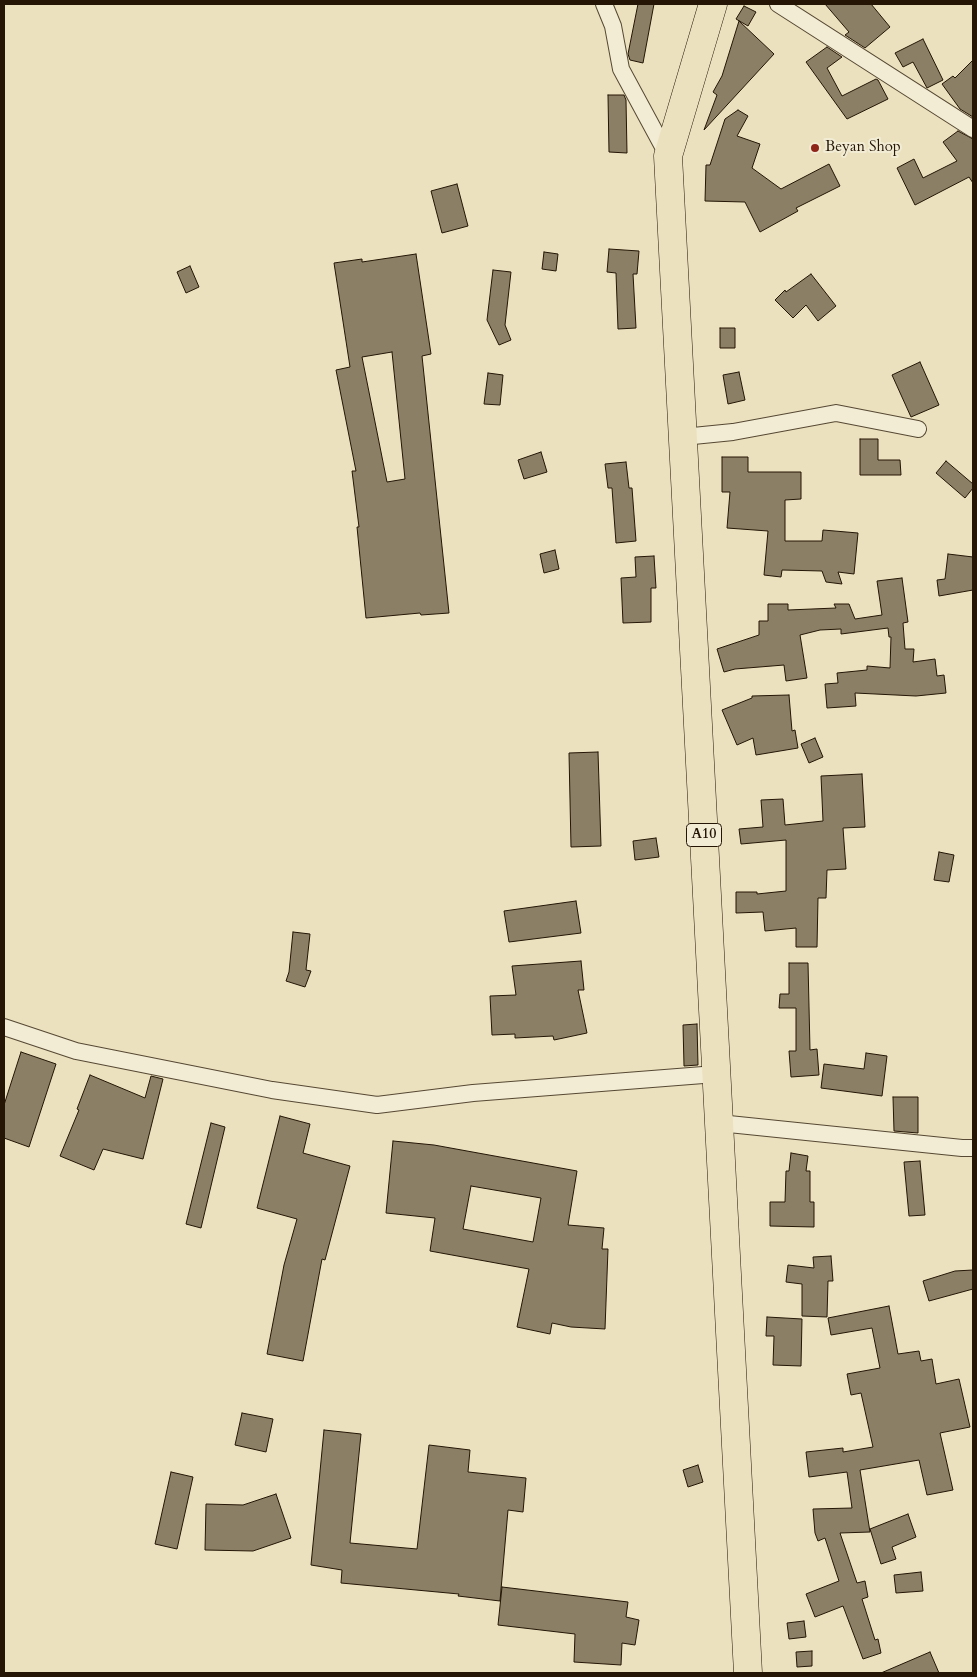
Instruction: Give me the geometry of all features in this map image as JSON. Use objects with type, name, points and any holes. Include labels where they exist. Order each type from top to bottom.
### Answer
[{"type":"highway","name":"A10","points":[[713,4],[668,156],[748,1673]]},
{"type":"street","points":[[604,4],[613,26],[621,69],[668,156]]},
{"type":"street","points":[[778,4],[973,129]]},
{"type":"street","points":[[682,437],[733,432],[836,413],[918,429]]},
{"type":"street","points":[[4,1027],[76,1051],[272,1090],[376,1105],[473,1093],[716,1074]]},
{"type":"street","points":[[719,1123],[973,1148]]},
{"type":"building","points":[[638,4],[654,4],[643,63],[630,60],[628,54]]},
{"type":"building","points":[[825,4],[871,4],[890,27],[865,48],[845,35],[849,32]]},
{"type":"building","points":[[744,6],[756,12],[748,26],[736,19]]},
{"type":"building","points":[[739,21],[774,54],[704,130],[717,95],[713,92],[722,76]]},
{"type":"building","points":[[923,39],[943,80],[927,88],[913,62],[903,67],[895,53]]},
{"type":"building","points":[[827,47],[842,57],[827,68],[842,96],[876,79],[888,99],[847,119],[806,62]]},
{"type":"building","points":[[973,60],[973,117],[960,109],[942,84],[953,76],[955,78]]},
{"type":"building","points":[[608,95],[624,95],[626,100],[627,153],[609,152]]},
{"type":"building","points":[[738,110],[748,116],[737,136],[760,144],[752,168],[781,189],[829,164],[840,186],[796,208],[798,211],[760,232],[745,202],[705,201],[706,165],[710,165],[725,119]]},
{"type":"building","points":[[958,131],[973,139],[973,183],[969,177],[915,205],[897,168],[914,159],[923,178],[957,161],[943,142]]},
{"type":"building","points":[[457,184],[468,226],[442,233],[431,191]]},
{"type":"building","points":[[609,249],[639,251],[637,274],[633,274],[636,328],[618,329],[616,273],[607,272]]},
{"type":"building","points":[[544,252],[558,254],[556,271],[542,269]]},
{"type":"building","points":[[416,254],[431,354],[422,356],[449,613],[421,615],[420,613],[366,618],[357,527],[359,527],[352,471],[356,471],[336,370],[350,367],[334,263],[362,259],[362,262]],"holes":[[[392,352],[405,479],[387,482],[362,357]]]},
{"type":"building","points":[[190,266],[199,287],[186,293],[177,272]]},
{"type":"building","points":[[493,270],[511,272],[505,325],[511,340],[499,345],[487,320]]},
{"type":"building","points":[[811,274],[836,306],[818,321],[806,305],[793,318],[775,300],[785,290],[786,292]]},
{"type":"building","points":[[720,328],[735,328],[735,348],[720,348]]},
{"type":"building","points":[[920,362],[939,405],[911,417],[892,375]]},
{"type":"building","points":[[739,372],[745,400],[728,404],[723,375]]},
{"type":"building","points":[[488,373],[503,375],[500,405],[484,404]]},
{"type":"building","points":[[860,439],[878,439],[878,460],[900,460],[901,475],[860,475]]},
{"type":"building","points":[[541,452],[547,472],[524,479],[518,460]]},
{"type":"building","points":[[722,457],[748,457],[748,472],[801,472],[801,499],[785,500],[785,541],[822,541],[823,530],[858,533],[854,574],[838,572],[842,584],[826,582],[822,571],[782,570],[781,577],[764,575],[768,531],[727,528],[730,492],[722,492]]},
{"type":"building","points":[[946,461],[973,484],[973,488],[965,498],[936,473]]},
{"type":"building","points":[[626,462],[629,488],[632,488],[636,541],[616,543],[612,488],[608,488],[605,464]]},
{"type":"building","points":[[555,550],[559,569],[544,573],[540,554]]},
{"type":"building","points":[[948,554],[973,557],[973,590],[939,596],[937,580],[945,579]]},
{"type":"building","points":[[654,556],[656,588],[651,588],[651,622],[623,623],[621,578],[636,577],[635,557]]},
{"type":"building","points":[[902,578],[908,622],[903,623],[905,649],[914,649],[913,662],[935,659],[937,676],[944,675],[946,693],[916,696],[855,693],[856,706],[827,708],[825,684],[838,683],[837,673],[867,670],[867,666],[890,668],[891,637],[889,637],[888,628],[841,634],[841,629],[820,630],[800,635],[807,678],[786,681],[784,665],[735,669],[724,672],[717,649],[759,635],[759,621],[768,621],[768,604],[788,604],[788,610],[836,608],[834,604],[849,604],[855,619],[882,615],[877,581]]},
{"type":"building","points":[[789,695],[792,731],[795,730],[798,748],[756,755],[753,738],[737,745],[722,710],[752,698],[752,696]]},
{"type":"building","points":[[815,738],[823,757],[809,763],[801,744]]},
{"type":"building","points":[[598,752],[601,846],[571,847],[569,753]]},
{"type":"building","points":[[862,774],[865,827],[843,828],[846,869],[827,870],[826,898],[818,898],[817,947],[796,947],[796,928],[765,931],[763,912],[736,913],[736,892],[757,892],[757,894],[786,891],[786,840],[741,844],[739,829],[763,827],[761,800],[783,799],[785,825],[823,821],[821,776]]},
{"type":"building","points":[[656,838],[659,857],[635,860],[633,841]]},
{"type":"building","points":[[939,852],[954,855],[949,882],[934,880]]},
{"type":"building","points":[[576,901],[581,933],[509,942],[504,911]]},
{"type":"building","points":[[293,932],[310,934],[306,970],[311,971],[305,987],[286,981],[289,972]]},
{"type":"building","points":[[581,961],[584,990],[578,990],[587,1033],[554,1040],[553,1036],[515,1038],[515,1034],[492,1035],[490,996],[516,995],[512,966]]},
{"type":"building","points":[[789,963],[808,963],[810,1050],[817,1049],[819,1075],[791,1077],[789,1051],[796,1051],[796,1008],[779,1008],[780,994],[789,994]]},
{"type":"building","points":[[697,1024],[698,1065],[684,1066],[683,1025]]},
{"type":"building","points":[[21,1052],[56,1064],[29,1147],[4,1138],[4,1105]]},
{"type":"building","points":[[866,1053],[887,1056],[882,1096],[821,1088],[824,1064],[864,1069]]},
{"type":"building","points":[[90,1075],[145,1098],[151,1076],[163,1079],[143,1159],[103,1149],[94,1170],[60,1156],[79,1110],[77,1109]]},
{"type":"building","points":[[893,1097],[918,1097],[918,1133],[894,1131]]},
{"type":"building","points":[[280,1116],[310,1124],[303,1153],[350,1166],[325,1260],[322,1259],[303,1361],[267,1354],[284,1265],[297,1219],[257,1208]]},
{"type":"building","points":[[211,1123],[225,1127],[201,1228],[186,1224]]},
{"type":"building","points":[[393,1141],[434,1145],[577,1171],[568,1225],[604,1228],[602,1249],[608,1249],[605,1329],[571,1327],[552,1323],[550,1334],[517,1327],[529,1269],[430,1251],[435,1218],[386,1213]],"holes":[[[471,1186],[541,1198],[533,1242],[463,1229]]]},
{"type":"building","points":[[791,1153],[808,1156],[806,1171],[810,1171],[810,1202],[814,1202],[814,1227],[770,1226],[770,1202],[785,1202],[786,1171],[789,1171]]},
{"type":"building","points":[[920,1161],[925,1215],[909,1216],[904,1162]]},
{"type":"building","points":[[831,1256],[833,1281],[828,1281],[827,1317],[802,1316],[802,1284],[786,1282],[788,1265],[814,1268],[813,1257]]},
{"type":"building","points":[[973,1270],[973,1289],[929,1301],[923,1281],[955,1271]]},
{"type":"building","points":[[889,1306],[898,1354],[919,1351],[921,1361],[932,1359],[936,1384],[959,1379],[970,1427],[940,1433],[953,1490],[927,1495],[919,1460],[860,1470],[870,1532],[840,1533],[857,1583],[865,1581],[868,1597],[862,1599],[875,1640],[878,1639],[881,1653],[863,1659],[843,1606],[815,1617],[806,1594],[839,1581],[825,1538],[818,1541],[815,1533],[813,1509],[852,1508],[847,1472],[809,1477],[806,1452],[843,1448],[843,1452],[873,1447],[861,1393],[851,1395],[847,1374],[880,1368],[872,1328],[831,1335],[828,1318]]},
{"type":"building","points":[[767,1317],[802,1319],[801,1366],[773,1365],[774,1336],[766,1336]]},
{"type":"building","points":[[242,1413],[273,1419],[266,1452],[235,1445]]},
{"type":"building","points":[[324,1430],[361,1434],[350,1543],[417,1549],[429,1445],[470,1450],[468,1472],[526,1478],[523,1512],[508,1510],[500,1601],[458,1596],[459,1594],[341,1583],[342,1570],[311,1565]]},
{"type":"building","points":[[698,1465],[703,1482],[688,1487],[683,1470]]},
{"type":"building","points":[[171,1472],[193,1477],[177,1549],[155,1544]]},
{"type":"building","points":[[276,1494],[291,1538],[253,1551],[205,1550],[206,1504],[243,1505]]},
{"type":"building","points":[[908,1514],[916,1537],[892,1547],[896,1559],[881,1564],[870,1529]]},
{"type":"building","points":[[921,1572],[923,1591],[896,1593],[894,1575]]},
{"type":"building","points":[[502,1587],[628,1602],[626,1617],[639,1620],[635,1645],[622,1643],[621,1665],[574,1662],[575,1634],[498,1625]]},
{"type":"building","points":[[804,1621],[806,1637],[789,1639],[787,1623]]},
{"type":"building","points":[[812,1651],[812,1666],[797,1667],[796,1652]]},
{"type":"building","points":[[930,1652],[939,1673],[881,1673]]},
{"type":"place","name":"Beyan Shop","points":[[815,148]]}]
